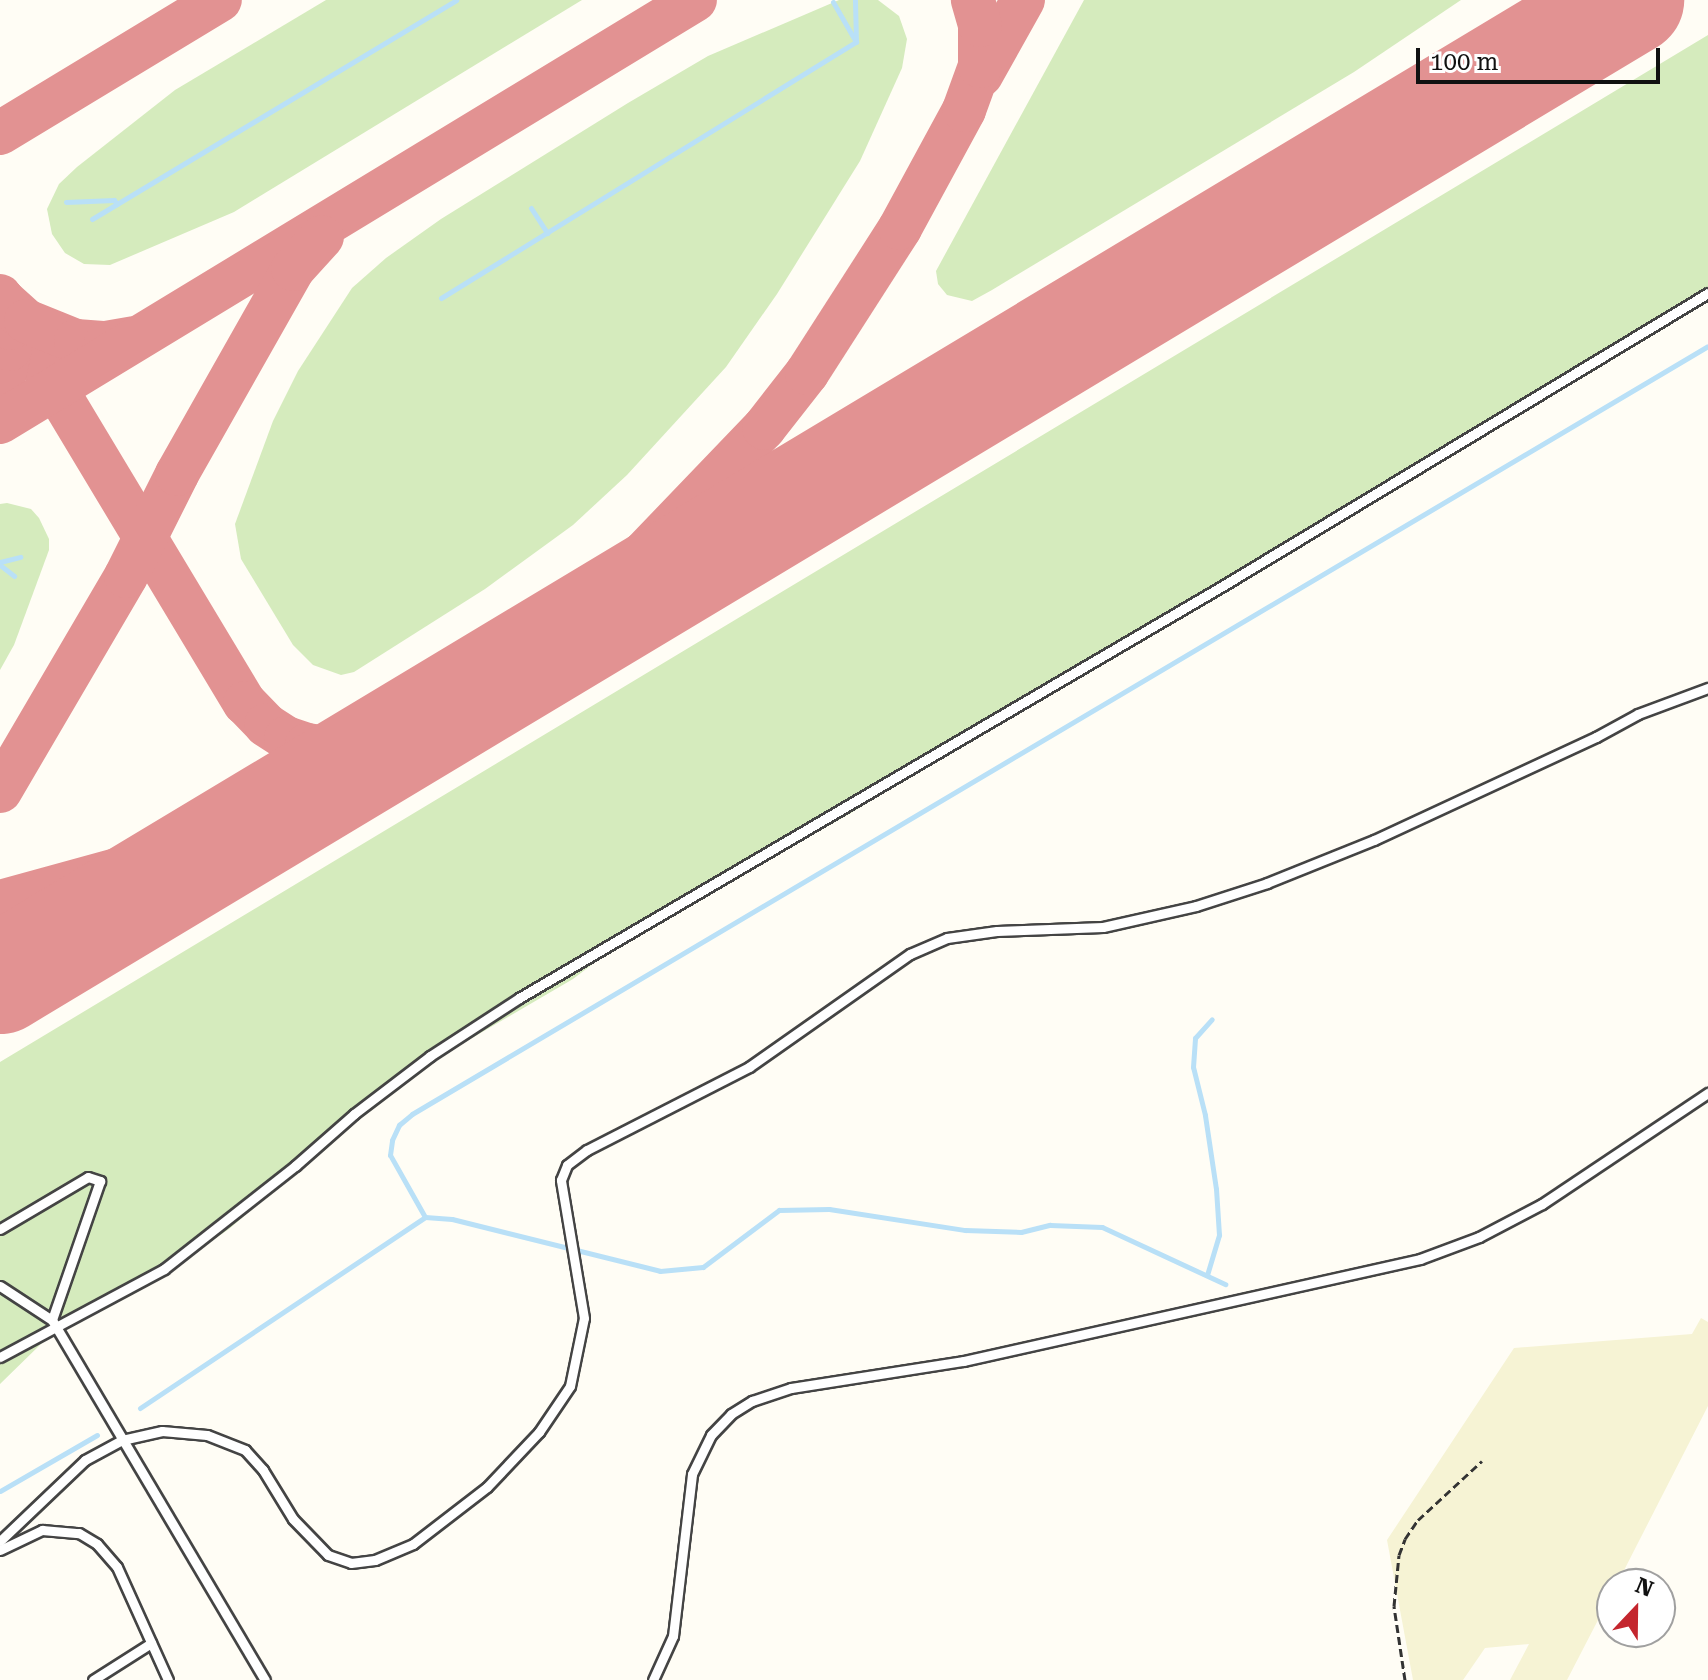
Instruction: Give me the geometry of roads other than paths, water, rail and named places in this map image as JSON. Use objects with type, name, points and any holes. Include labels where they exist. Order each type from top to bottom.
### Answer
[{"type":"lane","points":[[0,1357],[54,1324],[164,1269],[295,1166],[354,1114],[430,1056],[519,998],[1224,585],[1708,293]]},
{"type":"lane","points":[[0,1541],[85,1460],[122,1440],[162,1431],[207,1435],[245,1450],[263,1470],[293,1519],[328,1555],[351,1563],[375,1560],[413,1544],[487,1487],[539,1432],[570,1386],[584,1318],[561,1180],[567,1165],[639,1120],[749,1067],[910,954],[947,938],[997,931],[1103,927],[1196,906],[1267,883],[1374,840],[1596,737],[1638,714],[1708,688]]},
{"type":"lane","points":[[653,1680],[673,1636],[692,1474],[711,1435],[731,1414],[752,1401],[791,1388],[964,1361],[1420,1259],[1479,1237],[1542,1204],[1708,1093]]},
{"type":"lane","points":[[0,1229],[88,1177],[100,1181],[54,1324]]},
{"type":"lane","points":[[0,1286],[54,1324],[265,1680]]},
{"type":"lane","points":[[0,1550],[42,1530],[79,1533],[97,1544],[117,1567],[168,1680]]},
{"type":"lane","points":[[93,1680],[151,1643]]},
{"type":"waterway","points":[[92,219],[456,0]]},
{"type":"waterway","points":[[833,2],[856,42],[855,0]]},
{"type":"waterway","points":[[441,298],[856,42]]},
{"type":"waterway","points":[[66,202],[114,200],[117,204]]},
{"type":"waterway","points":[[531,208],[547,233]]},
{"type":"waterway","points":[[140,1408],[425,1217],[390,1155],[399,1125],[412,1114],[1708,346]]},
{"type":"waterway","points":[[0,562],[20,557]]},
{"type":"waterway","points":[[0,565],[14,576]]},
{"type":"waterway","points":[[1207,1275],[1219,1235],[1216,1189],[1205,1115],[1193,1067],[1195,1038],[1212,1019]]},
{"type":"waterway","points":[[425,1217],[452,1219],[660,1271],[703,1267],[779,1210],[829,1209],[965,1230],[1021,1232],[1050,1225],[1102,1227],[1225,1284]]},
{"type":"waterway","points":[[0,1491],[97,1435]]}]
